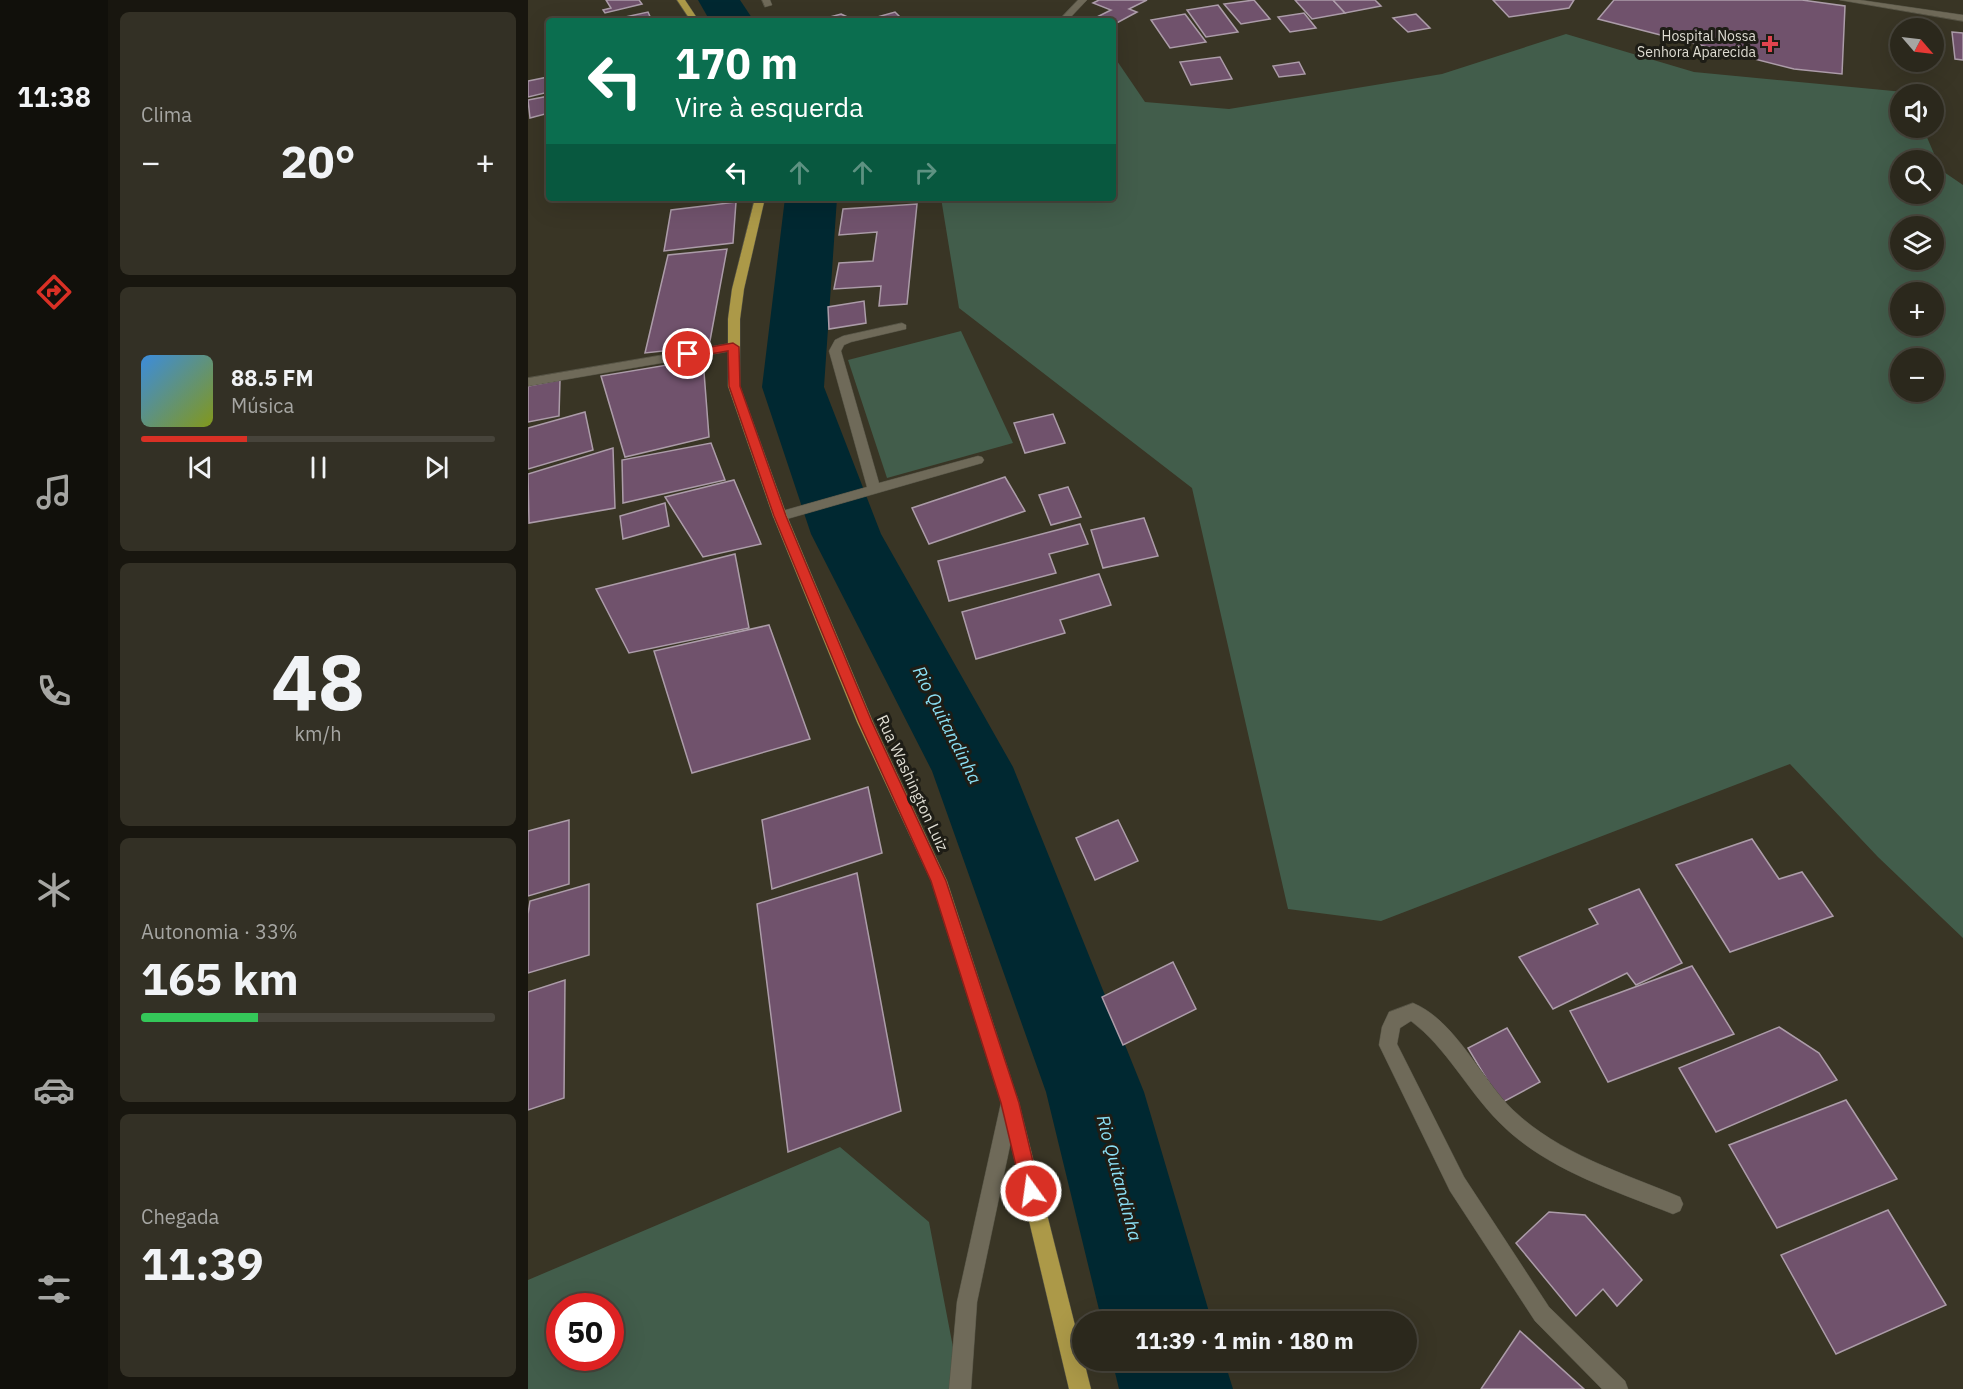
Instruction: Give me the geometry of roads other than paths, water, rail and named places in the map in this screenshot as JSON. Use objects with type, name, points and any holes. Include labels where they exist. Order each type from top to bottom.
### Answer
[{"type":"main road","points":[[681,0],[693,18]]},
{"type":"main road","name":"Rua Washington Luiz","points":[[759,201],[738,289],[733,347],[734,386],[780,516],[866,722],[939,881],[1010,1103],[1080,1389]]},
{"type":"street","points":[[1065,18],[1083,0]]},
{"type":"street","points":[[1844,0],[1963,18]]},
{"type":"street","points":[[874,488],[835,351],[839,342],[847,339],[902,327]]},
{"type":"street","points":[[528,382],[733,347]]},
{"type":"street","points":[[780,516],[978,460]]},
{"type":"street","points":[[1617,1389],[1542,1314],[1457,1184],[1388,1045],[1391,1023],[1401,1014],[1413,1012],[1428,1021],[1475,1082],[1508,1117],[1526,1132],[1559,1156],[1673,1204]]},
{"type":"street","points":[[960,1389],[967,1302],[1010,1103]]},
{"type":"waterway","name":"Rio Quitandinha","points":[[719,0],[730,18]]},
{"type":"waterway","name":"Rio Quitandinha","points":[[811,201],[793,387],[846,534],[972,767],[1095,1092],[1154,1311]]},
{"type":"waterway","name":"Rio Quitandinha","points":[[1171,1371],[1176,1389]]},
{"type":"place","name":"Hospital Nossa Senhora Aparecida","points":[[1770,44]]}]
